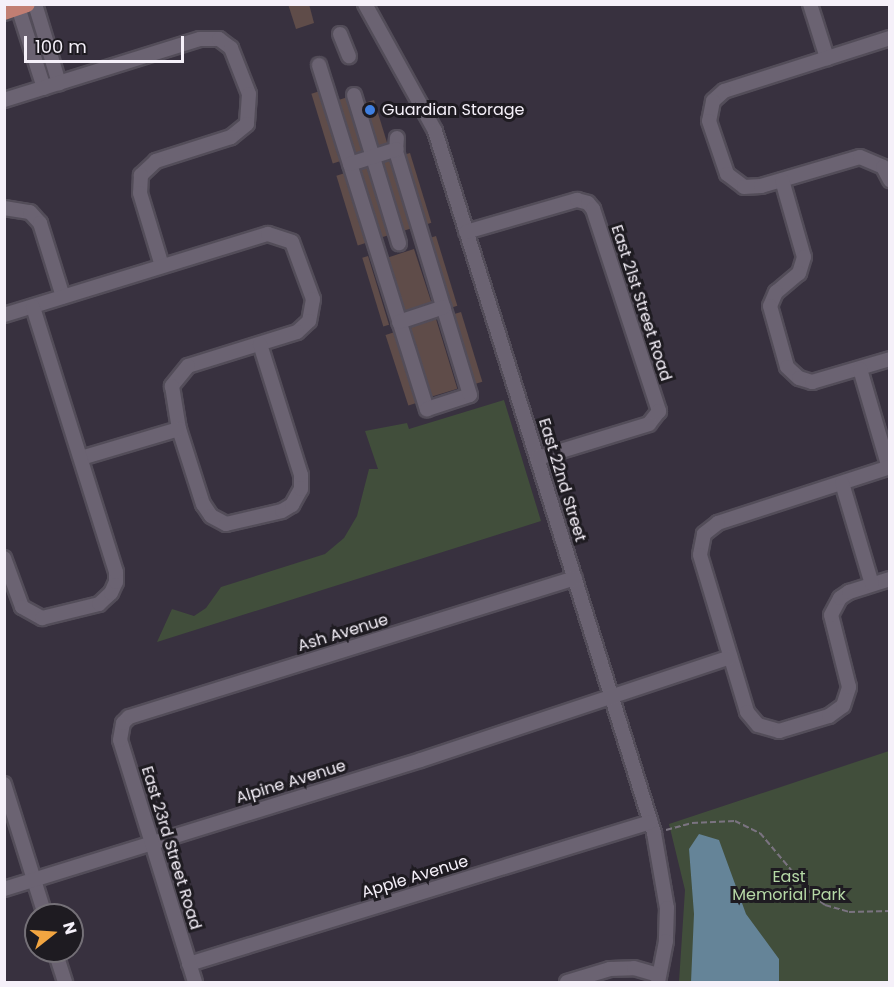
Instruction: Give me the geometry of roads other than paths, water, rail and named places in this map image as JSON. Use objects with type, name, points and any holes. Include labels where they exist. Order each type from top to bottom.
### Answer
[{"type":"street","points":[[35,4],[59,83]]},
{"type":"street","name":"East 22nd Street","points":[[365,4],[428,115],[612,695],[652,828],[667,908],[659,979]]},
{"type":"street","points":[[810,4],[827,57]]},
{"type":"street","points":[[13,8],[44,88]]},
{"type":"street","points":[[340,34],[350,56]]},
{"type":"street","points":[[890,38],[734,87],[713,101],[709,121],[728,174],[744,187],[782,180],[860,157],[883,167],[890,180]]},
{"type":"street","points":[[4,100],[200,39],[222,41],[237,55],[251,104],[247,124],[231,137],[156,161],[141,176],[140,193],[162,266]]},
{"type":"street","points":[[319,65],[399,322],[427,409],[470,395],[422,236],[397,143],[372,157],[350,164]]},
{"type":"street","points":[[354,95],[399,243]]},
{"type":"street","points":[[782,180],[804,257],[799,273],[776,292],[770,306],[787,367],[799,378],[812,382],[890,359]]},
{"type":"street","name":"East 21st Street Road","points":[[466,232],[577,200],[593,209],[659,411],[656,419],[538,458]]},
{"type":"street","points":[[4,208],[21,208],[40,223],[63,297]]},
{"type":"street","points":[[4,315],[268,234],[292,242],[309,285],[312,313],[297,332],[260,344],[180,371],[171,393],[179,429],[203,504],[214,520],[236,524],[292,505],[300,494],[301,475],[260,344]]},
{"type":"street","points":[[377,250],[422,236]]},
{"type":"street","points":[[4,558],[7,575],[22,607],[42,618],[99,604],[111,593],[116,572],[33,307]]},
{"type":"street","points":[[399,322],[444,307]]},
{"type":"street","points":[[860,369],[889,467],[718,523],[704,534],[700,555],[747,712],[758,725],[774,732],[834,713],[843,706],[849,687],[831,615],[840,598],[890,579]]},
{"type":"street","points":[[81,458],[179,429]]},
{"type":"street","points":[[842,483],[872,584]]},
{"type":"street","name":"Ash Avenue","points":[[123,723],[129,717],[575,578]]},
{"type":"street","name":"Alpine Avenue","points":[[4,889],[421,760],[730,657]]},
{"type":"street","name":"East 23rd Street Road","points":[[123,723],[120,740],[195,982]]},
{"type":"street","points":[[4,784],[41,903]]},
{"type":"street","name":"Apple Avenue","points":[[189,964],[652,828]]},
{"type":"street","points":[[59,963],[65,982]]},
{"type":"street","points":[[567,982],[610,969],[634,968],[659,979]]},
{"type":"water","points":[[699,834],[719,840],[746,914],[779,959],[779,982],[691,982],[694,914],[689,849]]},
{"type":"place","name":"Guardian Storage","points":[[370,110]]},
{"type":"park label","name":"East Memorial Park","points":[[789,886]]}]
